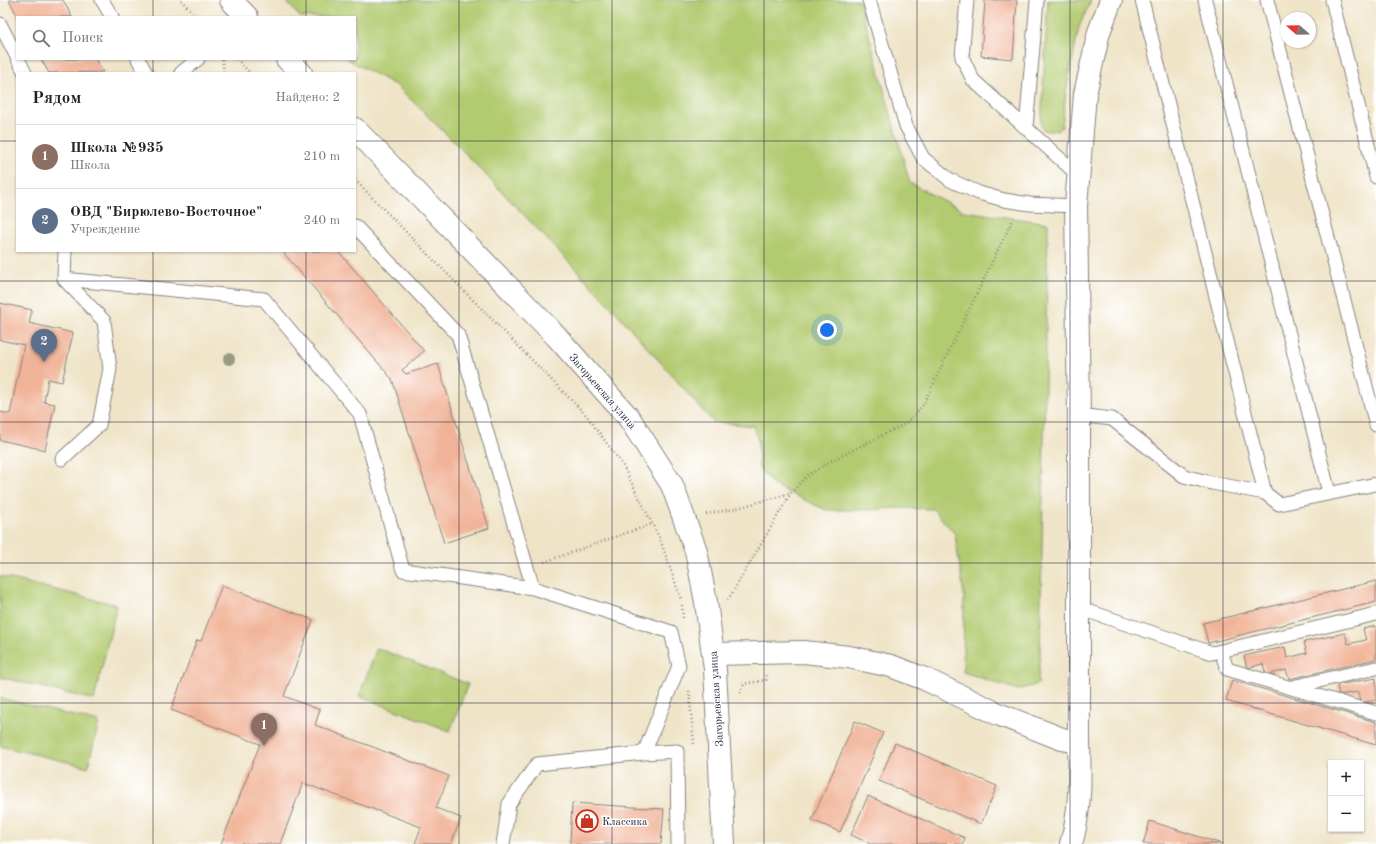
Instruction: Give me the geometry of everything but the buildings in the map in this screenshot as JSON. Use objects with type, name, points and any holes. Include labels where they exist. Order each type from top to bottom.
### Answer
[{"type":"street","points":[[231,0],[246,16]]},
{"type":"street","points":[[1071,844],[1079,805],[1080,778],[1079,415],[1076,206],[1085,94],[1099,32],[1111,0]]},
{"type":"street","points":[[288,60],[300,72]]},
{"type":"street","name":"Загорьевская улица","points":[[356,130],[557,337],[629,418],[672,485],[696,551],[714,654],[716,669],[724,844]]},
{"type":"street","points":[[714,654],[804,652],[849,657],[891,666],[925,679],[998,714],[1062,739],[1079,742]]},
{"type":"lane","points":[[102,0],[111,16]]},
{"type":"lane","points":[[869,0],[906,126],[923,158],[950,180],[979,193],[1004,200],[1059,206],[1076,206]]},
{"type":"lane","points":[[967,0],[962,56],[973,80],[1078,175]]},
{"type":"lane","points":[[1026,128],[1036,0]]},
{"type":"lane","points":[[1142,0],[1265,493]]},
{"type":"lane","points":[[1205,0],[1329,494]]},
{"type":"lane","points":[[1267,0],[1376,425]]},
{"type":"lane","points":[[1332,0],[1376,177]]},
{"type":"lane","points":[[0,24],[16,56]]},
{"type":"lane","points":[[18,60],[24,72]]},
{"type":"lane","points":[[139,60],[145,72]]},
{"type":"lane","points":[[182,72],[197,60]]},
{"type":"lane","points":[[356,227],[458,334],[533,588]]},
{"type":"lane","points":[[62,459],[99,425],[110,369],[104,321],[64,278],[65,252]]},
{"type":"lane","points":[[64,278],[264,299],[360,414],[403,570],[533,588],[671,632],[679,666],[644,753]]},
{"type":"lane","points":[[1079,415],[1112,419],[1184,476],[1265,493],[1279,504],[1376,484]]},
{"type":"lane","points":[[1079,608],[1212,653],[1376,614]]},
{"type":"lane","points":[[1221,651],[1227,670],[1376,713]]},
{"type":"lane","points":[[1290,688],[1376,668]]},
{"type":"lane","points":[[503,844],[509,804],[537,764],[677,751],[678,844]]},
{"type":"path","points":[[181,0],[196,16]]},
{"type":"path","points":[[222,60],[224,72]]},
{"type":"path","points":[[238,60],[249,72]]},
{"type":"path","points":[[356,181],[586,415],[622,464],[660,538],[682,601],[683,622],[717,619],[791,493],[807,476],[831,461],[905,424],[922,407],[1022,202]]},
{"type":"path","points":[[699,515],[734,509],[791,493]]},
{"type":"path","points":[[527,568],[652,524]]},
{"type":"path","points":[[689,685],[694,749]]},
{"type":"green space","points":[[285,0],[859,0],[910,183],[963,211],[1048,223],[1040,656],[1038,684],[1018,690],[963,672],[964,595],[955,534],[933,509],[896,508],[826,510],[773,485],[759,468],[758,441],[753,426],[713,422],[608,303],[460,148],[397,86],[349,60],[356,60],[356,16],[299,16]]},
{"type":"green space","points":[[1048,0],[1091,0],[1079,27],[1066,91],[1062,127],[1049,131],[1042,129],[1041,126]]},
{"type":"green space","points":[[0,576],[117,605],[94,700],[0,677]]},
{"type":"green space","points":[[377,648],[468,684],[450,731],[359,696]]},
{"type":"green space","points":[[0,698],[99,722],[88,767],[0,746]]},
{"type":"place","name":"ОВД \"Бирюлево-Восточное\"","points":[[44,362]]},
{"type":"place","name":"Школа №935","points":[[264,746]]},
{"type":"place","name":"Классика","points":[[587,821]]}]
